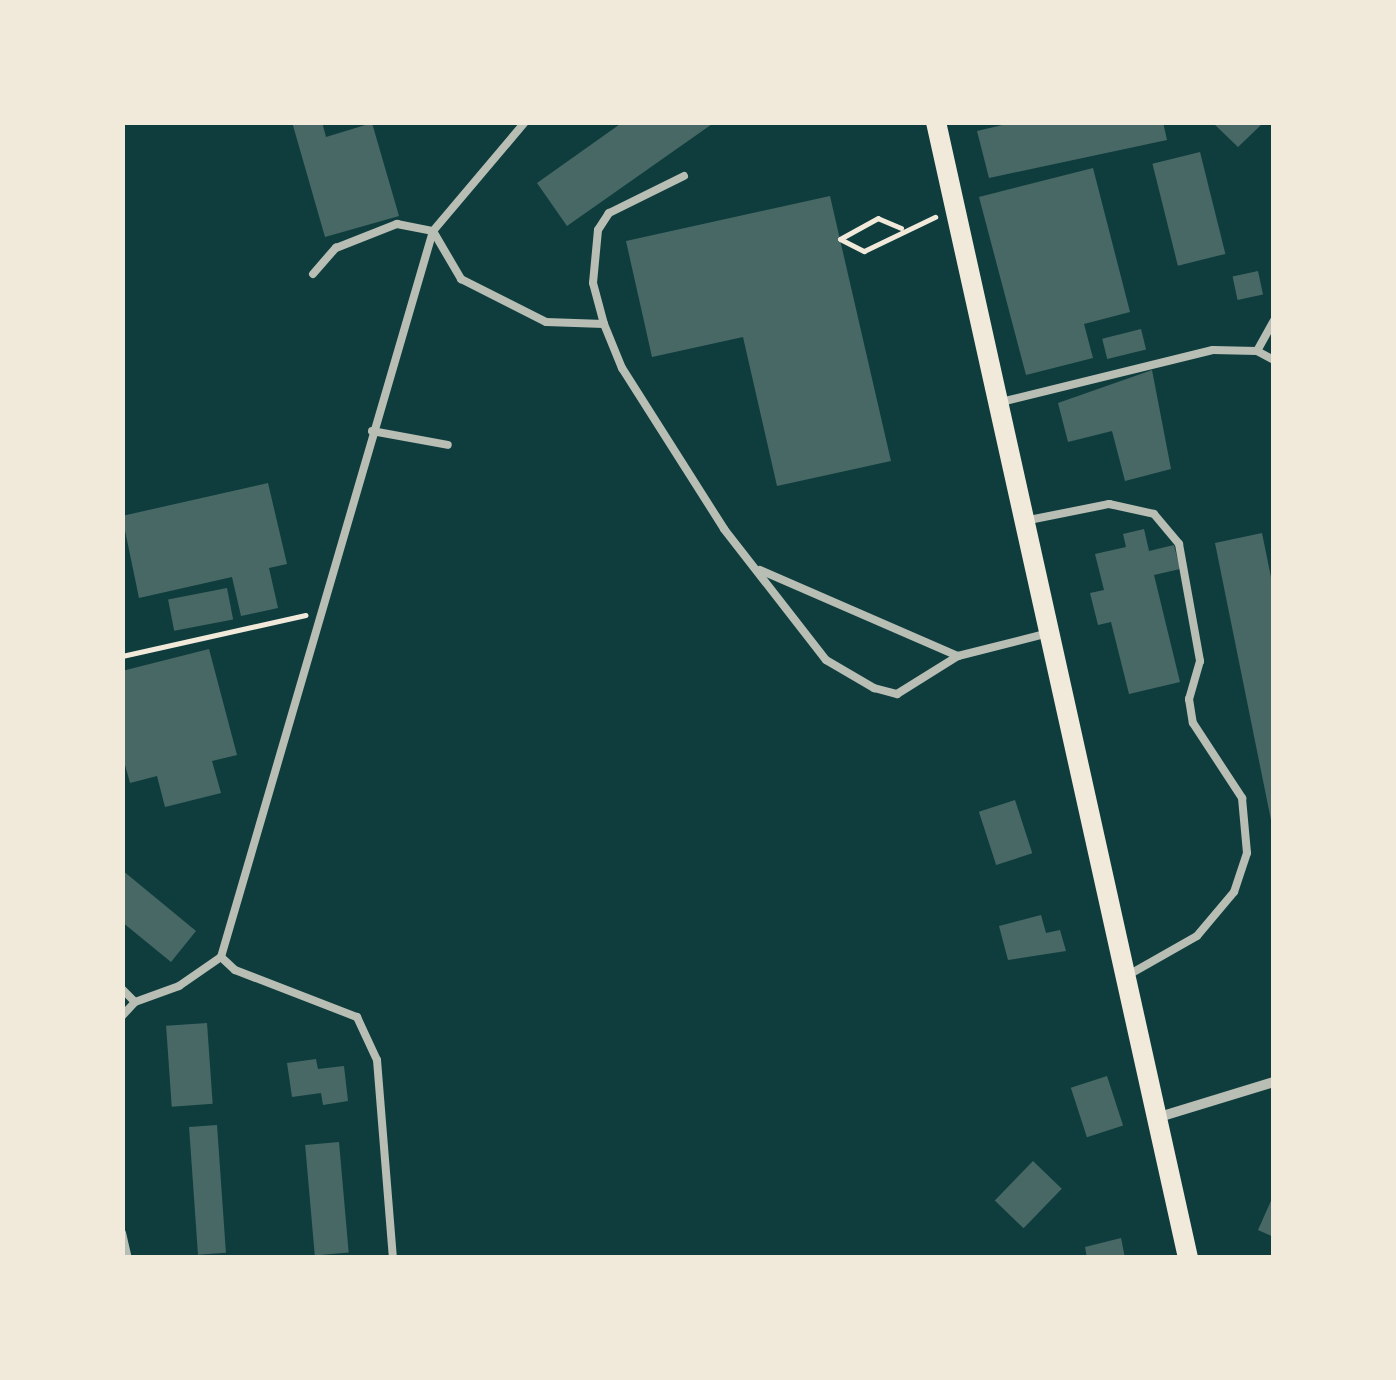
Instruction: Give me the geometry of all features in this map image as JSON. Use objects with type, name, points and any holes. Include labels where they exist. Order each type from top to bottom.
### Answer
[{"type":"main road","points":[[936,122],[1054,632],[1188,1258]]},
{"type":"street","points":[[1155,1118],[1274,1082]]},
{"type":"lane","points":[[122,1016],[136,1002],[179,986],[221,958],[316,613],[433,231],[525,122]]},
{"type":"lane","points":[[684,176],[625,203],[598,230],[593,284],[604,324],[622,368],[724,529],[826,660],[874,688],[898,694],[919,686],[958,656],[1054,632]]},
{"type":"lane","points":[[313,274],[336,248],[397,224],[433,231],[461,279],[546,322],[604,324]]},
{"type":"lane","points":[[1256,350],[1274,320]]},
{"type":"lane","points":[[1001,402],[1212,350],[1256,350],[1274,360]]},
{"type":"lane","points":[[372,431],[448,446]]},
{"type":"lane","points":[[1029,520],[1109,504],[1154,514],[1179,544],[1200,661],[1189,699],[1193,723],[1242,798],[1247,853],[1234,892],[1197,936],[1126,976]]},
{"type":"lane","points":[[756,568],[958,656]]},
{"type":"lane","points":[[785,606],[791,583]]},
{"type":"lane","points":[[221,958],[235,970],[357,1017],[377,1060],[392,1258]]},
{"type":"lane","points":[[122,989],[136,1002]]},
{"type":"lane","points":[[122,1232],[128,1258]]},
{"type":"path","points":[[901,228],[878,218],[840,239],[864,251],[882,245],[901,228],[957,210]]},
{"type":"path","points":[[122,656],[316,613]]},
{"type":"building","points":[[292,122],[322,122],[326,137],[372,123],[399,216],[325,237]]},
{"type":"building","points":[[623,122],[715,122],[567,226],[537,183]]},
{"type":"building","points":[[1015,122],[1163,122],[1167,140],[989,178],[977,131]]},
{"type":"building","points":[[1212,122],[1258,122],[1261,125],[1238,147]]},
{"type":"building","points":[[1200,152],[1225,254],[1178,266],[1152,164]]},
{"type":"building","points":[[1093,168],[1130,312],[1084,324],[1093,358],[1026,375],[979,197]]},
{"type":"building","points":[[830,196],[891,461],[777,486],[743,337],[652,357],[626,241]]},
{"type":"building","points":[[1258,271],[1263,294],[1238,300],[1233,276]]},
{"type":"building","points":[[1141,329],[1146,349],[1107,359],[1102,339]]},
{"type":"building","points":[[1152,370],[1171,469],[1125,481],[1112,431],[1068,442],[1058,403]]},
{"type":"building","points":[[268,483],[287,564],[269,568],[278,608],[241,616],[232,577],[139,598],[122,516]]},
{"type":"building","points":[[1144,529],[1149,551],[1174,545],[1180,569],[1154,575],[1180,682],[1129,694],[1111,622],[1098,625],[1090,593],[1104,590],[1095,554],[1126,547],[1123,534]]},
{"type":"building","points":[[1262,533],[1274,592],[1272,825],[1215,543]]},
{"type":"building","points":[[227,588],[233,619],[174,631],[168,599]]},
{"type":"building","points":[[209,649],[237,755],[212,761],[221,793],[165,807],[157,776],[130,783],[122,754],[122,671]]},
{"type":"building","points":[[1015,800],[1032,853],[996,865],[979,812]]},
{"type":"building","points":[[122,870],[196,931],[171,962],[122,922]]},
{"type":"building","points":[[1041,915],[1046,933],[1060,930],[1066,951],[1008,960],[999,926]]},
{"type":"building","points":[[207,1023],[213,1104],[172,1107],[166,1026]]},
{"type":"building","points":[[316,1059],[318,1069],[344,1066],[348,1101],[323,1105],[321,1093],[292,1097],[287,1063]]},
{"type":"building","points":[[1107,1076],[1123,1125],[1087,1137],[1071,1088]]},
{"type":"building","points":[[217,1125],[226,1253],[198,1255],[189,1127]]},
{"type":"building","points":[[339,1142],[349,1253],[315,1256],[305,1145]]},
{"type":"building","points":[[1033,1161],[1062,1189],[1024,1228],[995,1201]]},
{"type":"building","points":[[1274,1194],[1274,1237],[1258,1230]]},
{"type":"building","points":[[1121,1238],[1125,1258],[1087,1258],[1085,1247]]}]
